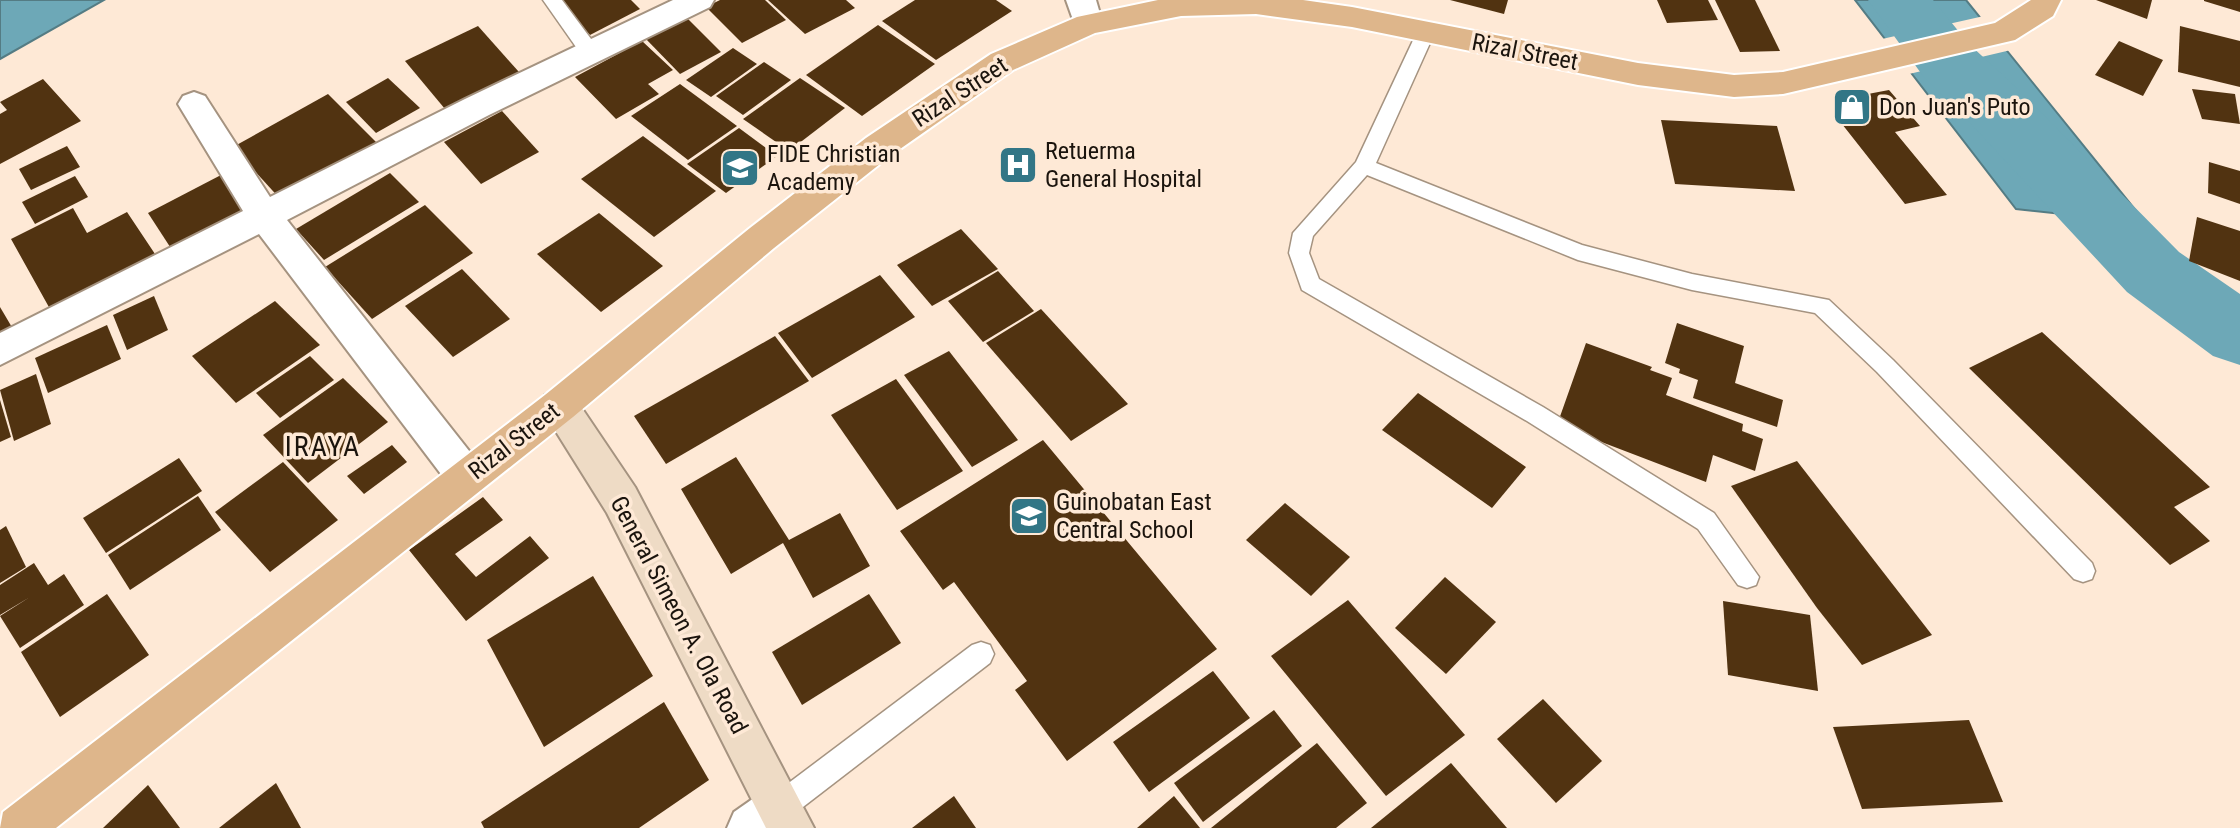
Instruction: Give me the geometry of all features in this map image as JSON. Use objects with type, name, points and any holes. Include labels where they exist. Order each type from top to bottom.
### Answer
[{"type":"main road","name":"Rizal Street","points":[[19,828],[559,406],[762,238],[878,147],[1002,62],[1085,12],[1256,4],[1352,17],[1638,74],[1734,86],[1783,83],[2004,32],[2042,9],[2046,0]]},
{"type":"main road","name":"General Simeon A. Ola Road","points":[[559,406],[621,500],[774,821]]},
{"type":"street","points":[[0,350],[590,51],[699,0]]},
{"type":"street","points":[[194,104],[265,217],[467,478]]},
{"type":"lane","points":[[552,0],[590,51]]},
{"type":"lane","points":[[1426,32],[1364,166],[1303,233],[1298,253],[1310,284],[1535,414],[1706,521],[1747,577]]},
{"type":"lane","points":[[1364,166],[1578,252],[1692,282],[1821,306],[1885,366],[2083,571]]},
{"type":"lane","points":[[774,821],[981,654]]},
{"type":"water","points":[[0,0],[104,0],[0,59]]},
{"type":"water","points":[[1855,0],[1966,0],[2146,223],[2016,209]]},
{"type":"pier","points":[[1984,16],[2011,50],[1909,74],[1882,39]]},
{"type":"building","points":[[555,0],[631,0],[640,9],[590,35]]},
{"type":"building","points":[[720,0],[765,0],[786,20],[742,43],[706,7]]},
{"type":"building","points":[[768,0],[846,0],[855,8],[805,34]]},
{"type":"building","points":[[915,0],[996,0],[1012,11],[936,60],[882,21]]},
{"type":"building","points":[[1450,0],[1508,0],[1504,14]]},
{"type":"building","points":[[1657,0],[1708,0],[1718,20],[1667,23]]},
{"type":"building","points":[[1715,0],[1755,0],[1780,51],[1740,52]]},
{"type":"building","points":[[2096,0],[2152,0],[2147,19]]},
{"type":"building","points":[[2240,0],[2240,12],[2204,1]]},
{"type":"building","points":[[686,17],[721,52],[680,74],[645,38]]},
{"type":"building","points":[[878,25],[935,64],[862,116],[806,75]]},
{"type":"building","points":[[478,26],[519,72],[445,109],[405,61]]},
{"type":"building","points":[[2180,26],[2240,41],[2240,87],[2178,72]]},
{"type":"building","points":[[642,41],[673,70],[648,84],[659,94],[616,119],[575,77]]},
{"type":"building","points":[[2119,41],[2163,60],[2143,96],[2095,75]]},
{"type":"building","points":[[733,48],[757,64],[711,97],[686,80]]},
{"type":"building","points":[[764,62],[791,80],[743,115],[716,96]]},
{"type":"building","points":[[388,78],[420,108],[376,133],[346,102]]},
{"type":"building","points":[[800,78],[845,108],[789,151],[743,119]]},
{"type":"building","points":[[43,79],[81,121],[0,164],[0,114],[7,110],[0,102]]},
{"type":"building","points":[[680,84],[737,126],[688,160],[631,116]]},
{"type":"building","points":[[2192,89],[2235,94],[2240,124],[2202,119]]},
{"type":"building","points":[[1889,90],[1920,126],[1895,132],[1947,195],[1905,204],[1842,124],[1869,119],[1852,97]]},
{"type":"building","points":[[328,94],[379,145],[282,201],[233,147]]},
{"type":"building","points":[[502,111],[539,152],[481,184],[444,142]]},
{"type":"building","points":[[1661,120],[1777,126],[1795,191],[1675,184]]},
{"type":"building","points":[[739,128],[777,156],[726,193],[687,164]]},
{"type":"building","points":[[643,136],[716,191],[654,237],[581,179]]},
{"type":"building","points":[[67,146],[80,167],[31,190],[19,169]]},
{"type":"building","points":[[2209,162],[2240,171],[2240,204],[2208,193]]},
{"type":"building","points":[[390,173],[419,202],[324,260],[296,229]]},
{"type":"building","points":[[221,175],[249,213],[174,253],[148,213]]},
{"type":"building","points":[[75,176],[88,197],[35,224],[22,202]]},
{"type":"building","points":[[425,205],[473,253],[372,319],[325,267]]},
{"type":"building","points":[[73,208],[87,233],[127,212],[155,254],[50,309],[11,239]]},
{"type":"building","points":[[599,213],[663,266],[601,312],[537,254]]},
{"type":"building","points":[[2197,217],[2240,231],[2240,281],[2189,261]]},
{"type":"building","points":[[961,229],[998,269],[932,306],[897,265]]},
{"type":"building","points":[[462,269],[510,319],[453,357],[405,306]]},
{"type":"building","points":[[998,271],[1034,311],[983,342],[948,301]]},
{"type":"building","points":[[880,275],[915,317],[812,378],[778,333]]},
{"type":"building","points":[[154,296],[168,330],[127,350],[113,315]]},
{"type":"building","points":[[275,301],[320,345],[236,403],[192,356]]},
{"type":"building","points":[[0,307],[13,329],[0,336]]},
{"type":"building","points":[[1041,309],[1128,404],[1071,441],[986,343]]},
{"type":"building","points":[[1677,323],[1744,346],[1735,383],[1783,400],[1777,427],[1693,398],[1698,380],[1679,373],[1680,369],[1665,363]]},
{"type":"building","points":[[107,325],[121,359],[48,393],[35,358]]},
{"type":"building","points":[[2042,332],[2210,487],[2174,507],[2210,541],[2170,565],[1969,368]]},
{"type":"building","points":[[775,336],[809,381],[666,464],[634,416]]},
{"type":"building","points":[[1586,343],[1652,367],[1650,370],[1672,378],[1666,395],[1743,424],[1742,431],[1763,439],[1755,471],[1713,455],[1706,482],[1557,425]]},
{"type":"building","points":[[949,351],[1018,440],[972,467],[904,375]]},
{"type":"building","points":[[310,356],[334,380],[280,418],[256,393]]},
{"type":"building","points":[[36,374],[51,424],[14,441],[0,390]]},
{"type":"building","points":[[343,378],[388,422],[308,483],[263,435]]},
{"type":"building","points":[[896,379],[963,471],[897,510],[831,415]]},
{"type":"building","points":[[1418,393],[1526,467],[1492,508],[1382,430]]},
{"type":"building","points":[[0,400],[11,437],[0,442]]},
{"type":"building","points":[[1043,440],[1217,649],[1067,761],[1015,690],[1027,681],[954,582],[943,590],[900,531]]},
{"type":"building","points":[[392,445],[407,462],[364,494],[347,476]]},
{"type":"building","points":[[736,457],[789,540],[840,513],[870,566],[813,598],[783,543],[731,574],[681,489]]},
{"type":"building","points":[[179,458],[202,491],[106,553],[83,518]]},
{"type":"building","points":[[1797,461],[1932,635],[1862,665],[1817,608],[1731,486]]},
{"type":"building","points":[[283,462],[338,520],[270,572],[215,512]]},
{"type":"building","points":[[198,496],[221,530],[130,590],[108,555]]},
{"type":"building","points":[[483,497],[503,520],[455,554],[476,577],[530,536],[549,558],[466,621],[409,550]]},
{"type":"building","points":[[1285,503],[1350,557],[1311,596],[1246,540]]},
{"type":"building","points":[[6,526],[26,567],[0,583],[0,530]]},
{"type":"building","points":[[34,563],[48,585],[64,574],[84,605],[20,648],[0,616],[30,597],[0,615],[0,585]]},
{"type":"building","points":[[593,576],[653,676],[544,747],[487,640]]},
{"type":"building","points":[[1445,577],[1496,622],[1446,674],[1395,628]]},
{"type":"building","points":[[107,594],[149,655],[60,717],[21,652]]},
{"type":"building","points":[[869,594],[901,643],[802,705],[772,652]]},
{"type":"building","points":[[1348,600],[1465,735],[1386,796],[1271,656]]},
{"type":"building","points":[[1723,601],[1810,615],[1818,691],[1728,675]]},
{"type":"building","points":[[1213,671],[1250,718],[1149,792],[1113,742]]},
{"type":"building","points":[[1543,699],[1602,761],[1556,803],[1497,739]]},
{"type":"building","points":[[664,702],[709,780],[639,828],[484,828],[481,822]]},
{"type":"building","points":[[1274,710],[1302,746],[1203,822],[1174,783]]},
{"type":"building","points":[[1969,720],[2003,802],[1862,809],[1833,727]]},
{"type":"building","points":[[1317,743],[1367,803],[1336,828],[1211,828]]},
{"type":"building","points":[[1451,763],[1507,828],[1371,828]]},
{"type":"building","points":[[276,783],[301,828],[219,828]]},
{"type":"building","points":[[148,785],[180,828],[103,828]]},
{"type":"building","points":[[954,796],[976,828],[912,828]]},
{"type":"building","points":[[1174,796],[1200,828],[1137,828]]},
{"type":"waterway","points":[[1899,0],[1946,60],[1995,107],[2153,272],[2240,334]]},
{"type":"place","name":"Don Juan's Puto","points":[[1852,107]]},
{"type":"place","name":"Retuerma General Hospital","points":[[1018,165]]},
{"type":"place","name":"FIDE Christian Academy","points":[[740,168]]},
{"type":"place","name":"Guinobatan East Central School","points":[[1029,516]]},
{"type":"district","name":"IRAYA","points":[[323,446]]}]
